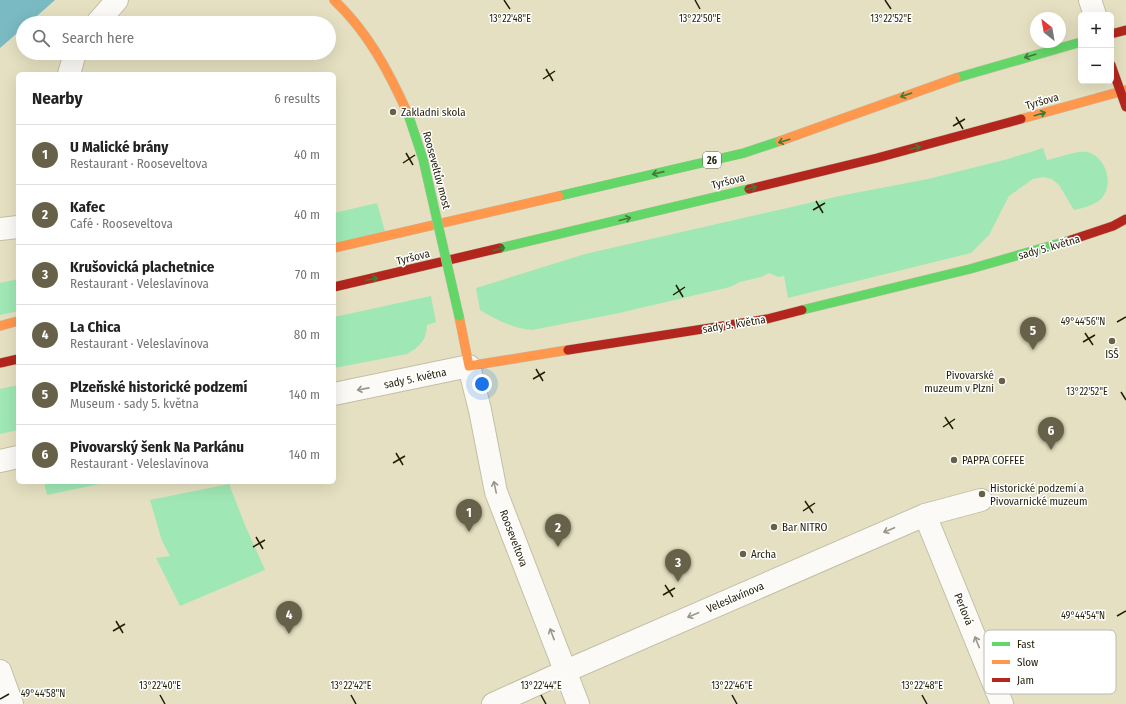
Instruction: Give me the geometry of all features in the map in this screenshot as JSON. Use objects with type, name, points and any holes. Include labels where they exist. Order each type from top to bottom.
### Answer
[{"type":"main road","name":"Rooseveltův most","points":[[334,0],[349,14],[371,43],[408,114],[425,166],[470,366]]},
{"type":"main road","points":[[1114,33],[1126,30]]},
{"type":"main road","name":"26","points":[[336,248],[744,153],[796,137],[959,76],[1078,43]]},
{"type":"main road","points":[[1114,71],[1123,90],[1126,107]]},
{"type":"main road","name":"Tyršova","points":[[336,287],[877,158],[1123,90]]},
{"type":"main road","name":"sady 5. května","points":[[470,366],[767,319],[970,269],[1096,232],[1126,219]]},
{"type":"main road","points":[[0,326],[16,322]]},
{"type":"main road","points":[[0,364],[16,360]]},
{"type":"street","points":[[103,16],[116,0]]},
{"type":"street","points":[[1090,0],[1094,12]]},
{"type":"street","points":[[70,72],[73,60]]},
{"type":"street","points":[[0,229],[16,227]]},
{"type":"street","name":"sady 5. května","points":[[336,394],[470,366]]},
{"type":"street","name":"Rooseveltova","points":[[470,366],[496,492],[578,704]]},
{"type":"street","points":[[0,461],[16,457]]},
{"type":"street","name":"Veleslavínova","points":[[493,704],[925,515],[981,500]]},
{"type":"street","name":"Perlová","points":[[925,515],[984,660]]},
{"type":"street","points":[[0,671],[12,704]]},
{"type":"street","name":"Perlová","points":[[998,694],[1002,704]]},
{"type":"green space","points":[[1043,148],[1047,160],[1078,152],[1087,152],[1094,155],[1100,160],[1107,173],[1108,180],[1105,194],[1094,204],[1074,210],[1059,185],[1052,179],[1043,177],[1033,179],[1009,196],[989,235],[971,253],[788,298],[784,276],[778,277],[769,273],[761,277],[740,282],[730,287],[619,313],[532,330],[505,323],[480,310],[476,288],[585,254],[844,195],[928,179],[1008,159]]},
{"type":"green space","points":[[377,203],[386,235],[336,245],[336,213]]},
{"type":"green space","points":[[16,279],[16,311],[0,315],[0,283]]},
{"type":"green space","points":[[431,296],[436,322],[427,325],[426,335],[422,342],[407,354],[336,368],[336,317]]},
{"type":"green space","points":[[16,385],[16,430],[0,434],[0,389]]},
{"type":"green space","points":[[44,484],[99,484],[47,495]]},
{"type":"green space","points":[[229,484],[265,570],[180,606],[156,558],[170,556],[162,541],[150,500]]},
{"type":"water","points":[[0,0],[55,0],[37,16],[16,16],[16,34],[0,48]]},
{"type":"traffic: fast","points":[[956,78],[1078,43]]},
{"type":"traffic: fast","points":[[408,114],[423,159],[459,316]]},
{"type":"traffic: fast","points":[[559,196],[744,153],[780,141]]},
{"type":"traffic: fast","points":[[500,248],[749,189]]},
{"type":"traffic: fast","points":[[802,310],[970,269],[1071,240]]},
{"type":"traffic: slow","points":[[334,0],[357,25],[377,53],[408,114]]},
{"type":"traffic: slow","points":[[780,141],[956,78]]},
{"type":"traffic: slow","points":[[1021,119],[1126,90]]},
{"type":"traffic: slow","points":[[336,248],[559,196]]},
{"type":"traffic: slow","points":[[459,316],[469,366],[568,350]]},
{"type":"traffic: slow","points":[[0,326],[16,322]]},
{"type":"traffic: jam","points":[[1114,33],[1126,30]]},
{"type":"traffic: jam","points":[[1114,73],[1126,107]]},
{"type":"traffic: jam","points":[[749,189],[877,158],[1021,119]]},
{"type":"traffic: jam","points":[[1071,240],[1113,226],[1126,219]]},
{"type":"traffic: jam","points":[[336,287],[500,248]]},
{"type":"traffic: jam","points":[[568,350],[767,319],[802,310]]},
{"type":"traffic: jam","points":[[0,363],[16,359]]},
{"type":"place","name":"Zakladni skola","points":[[393,112]]},
{"type":"place","name":"ISŠ","points":[[1112,341]]},
{"type":"place","name":"Plzeňské historické podzemí","points":[[1033,350]]},
{"type":"place","name":"Pivovarské muzeum v Plzni","points":[[1002,381]]},
{"type":"place","name":"Pivovarský šenk Na Parkánu","points":[[1051,450]]},
{"type":"place","name":"PAPPA COFFEE","points":[[954,460]]},
{"type":"place","name":"Historické podzemí a Pivovarnické muzeum","points":[[982,494]]},
{"type":"place","name":"Bar NITRO","points":[[774,527]]},
{"type":"place","name":"U Malické brány","points":[[469,532]]},
{"type":"place","name":"Kafec","points":[[558,547]]},
{"type":"place","name":"Archa","points":[[743,554]]},
{"type":"place","name":"Krušovická plachetnice","points":[[678,582]]},
{"type":"place","name":"La Chica","points":[[289,634]]}]
